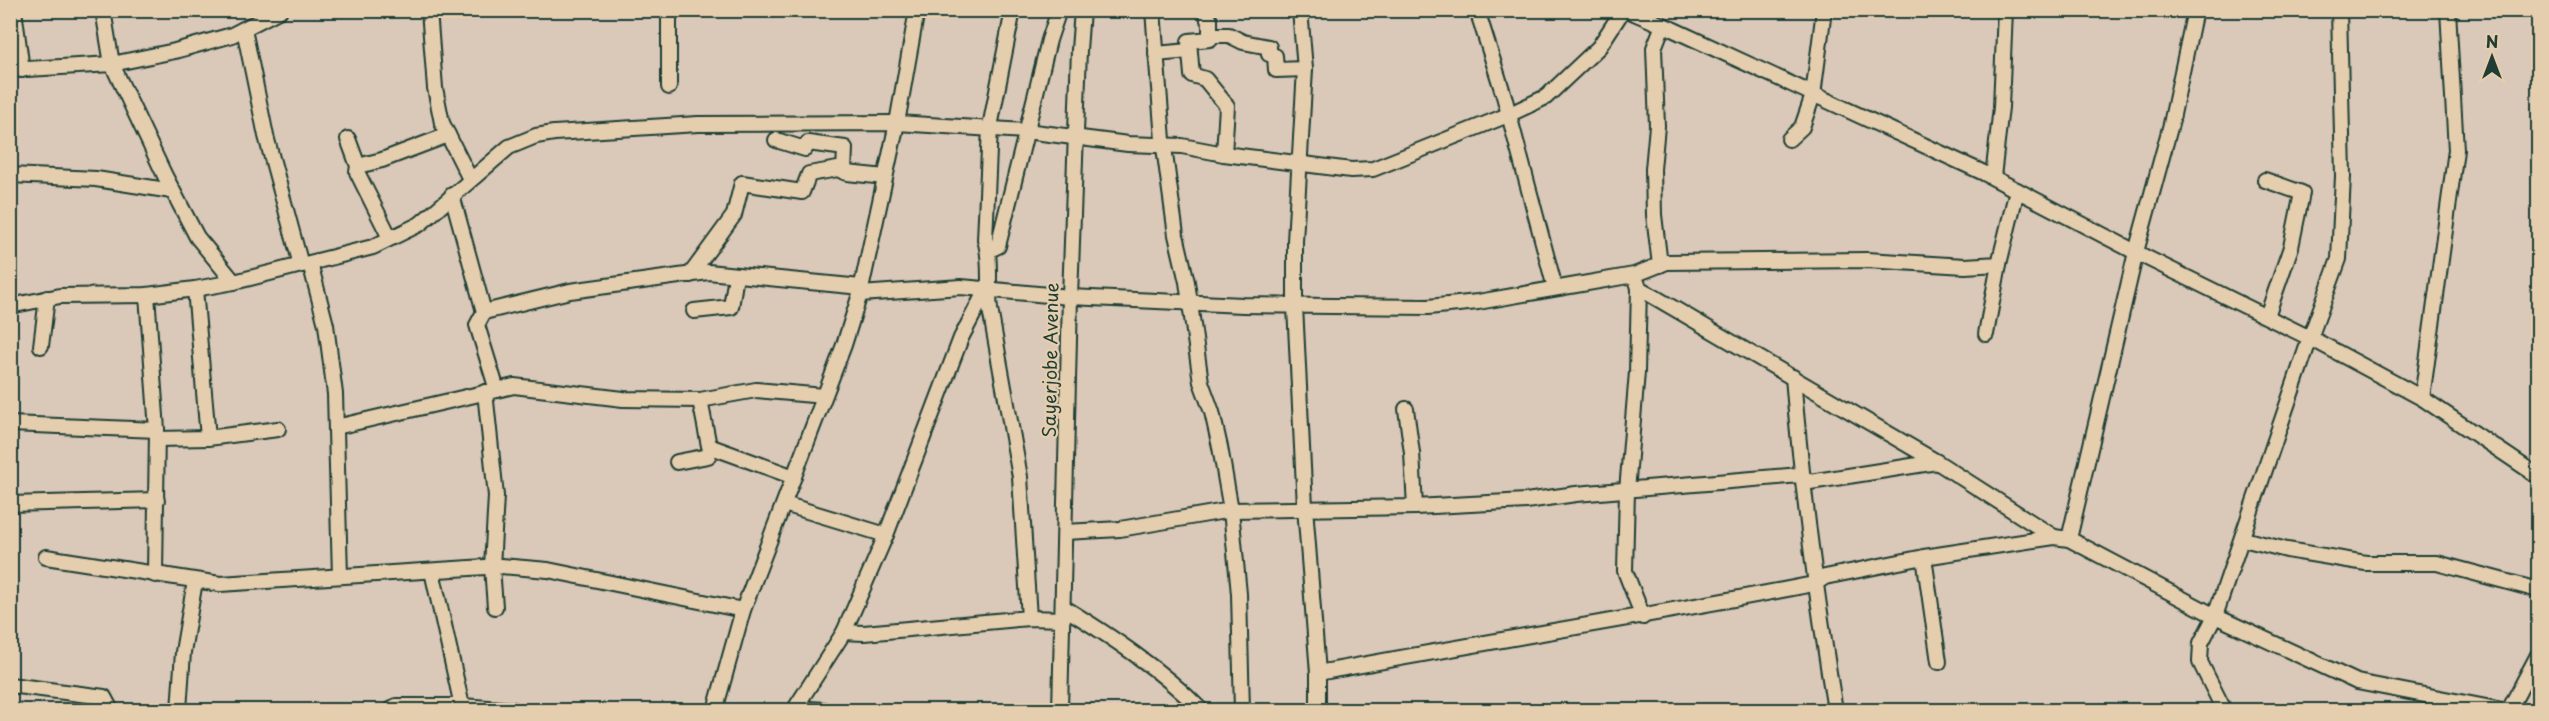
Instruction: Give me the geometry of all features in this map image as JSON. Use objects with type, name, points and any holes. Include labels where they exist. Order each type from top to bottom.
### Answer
[{"type":"street","points":[[14,10],[16,70],[112,64],[175,51],[232,35],[280,10]]},
{"type":"street","points":[[103,10],[112,64],[172,191],[197,237],[234,282]]},
{"type":"street","points":[[429,10],[435,88],[442,123],[470,179]]},
{"type":"street","points":[[669,10],[669,87]]},
{"type":"street","points":[[715,711],[743,610],[844,345],[860,290],[897,123],[917,10]]},
{"type":"street","points":[[1013,10],[990,127],[985,240],[988,250],[987,288],[1020,477],[1029,618]]},
{"type":"street","points":[[988,250],[998,246],[1049,40],[1059,10]]},
{"type":"street","name":"Sayerjobe Avenue","points":[[1060,711],[1070,297],[1082,10]]},
{"type":"street","points":[[1153,10],[1164,146],[1176,235],[1190,302],[1201,382],[1212,412],[1231,510],[1239,594],[1242,711]]},
{"type":"street","points":[[1207,10],[1210,39],[1189,41],[1192,75],[1205,79],[1227,106],[1224,154]]},
{"type":"street","points":[[1300,10],[1305,69],[1299,163],[1295,306],[1305,507],[1318,673],[1318,711]]},
{"type":"street","points":[[1477,10],[1504,96],[1555,288]]},
{"type":"street","points":[[10,306],[47,298],[107,294],[147,295],[195,289],[234,282],[373,247],[420,224],[509,147],[536,136],[554,133],[698,124],[897,123],[990,127],[1076,138],[1182,146],[1224,154],[1351,170],[1373,169],[1508,115],[1546,97],[1599,47],[1625,10],[1664,25],[1993,177],[2136,252],[2267,316],[2422,398],[2538,476]]},
{"type":"street","points":[[1789,139],[1802,127],[1813,95],[1824,10]]},
{"type":"street","points":[[1993,177],[2001,107],[2005,10]]},
{"type":"street","points":[[2069,539],[2136,252],[2171,124],[2194,10]]},
{"type":"street","points":[[2224,711],[2200,662],[2201,643],[2215,616],[2243,539],[2310,338],[2339,259],[2343,177],[2339,10]]},
{"type":"street","points":[[2422,398],[2456,150],[2448,10]]},
{"type":"street","points":[[1660,265],[1654,215],[1653,169],[1657,126],[1653,48],[1664,25]]},
{"type":"street","points":[[244,29],[266,136],[326,325],[335,394],[340,576]]},
{"type":"street","points":[[1210,35],[1229,35],[1243,42],[1269,47],[1269,54],[1275,56],[1276,70],[1305,69]]},
{"type":"street","points":[[1156,54],[1190,51]]},
{"type":"street","points":[[358,166],[381,160],[448,135]]},
{"type":"street","points":[[348,139],[358,166],[357,172],[390,238]]},
{"type":"street","points":[[776,140],[805,149],[808,143],[845,148],[844,172]]},
{"type":"street","points":[[690,275],[734,215],[742,183],[802,192],[809,174],[838,170],[885,177]]},
{"type":"street","points":[[10,175],[96,179],[172,191]]},
{"type":"street","points":[[2265,180],[2302,192],[2291,247],[2267,316]]},
{"type":"street","points":[[1986,334],[1999,264],[2017,190]]},
{"type":"street","points":[[452,195],[484,312],[477,325],[491,391],[496,495],[492,567],[495,607]]},
{"type":"street","points":[[484,312],[570,291],[708,272],[860,290],[961,287],[1070,297],[1295,306],[1428,307],[1478,302],[1634,275],[1667,262],[1867,260],[1965,266],[1999,264]]},
{"type":"street","points":[[1634,275],[1639,288],[1638,372],[1627,491],[1625,571],[1643,617]]},
{"type":"street","points":[[694,311],[731,307],[736,276]]},
{"type":"street","points":[[824,711],[795,709],[844,632],[886,535],[962,338],[987,288]]},
{"type":"street","points":[[1639,288],[1937,462],[2054,537]]},
{"type":"street","points":[[195,289],[208,438]]},
{"type":"street","points":[[147,295],[157,435],[154,575]]},
{"type":"street","points":[[41,346],[47,298]]},
{"type":"street","points":[[1793,377],[1800,475],[1814,584],[1835,711]]},
{"type":"street","points":[[336,427],[514,386],[623,399],[700,400],[756,390],[824,396]]},
{"type":"street","points":[[700,400],[709,446],[794,477]]},
{"type":"street","points":[[1406,409],[1412,453],[1415,507]]},
{"type":"street","points":[[10,424],[208,438],[278,429]]},
{"type":"street","points":[[677,462],[708,456],[711,446]]},
{"type":"street","points":[[1065,532],[1120,529],[1231,510],[1415,507],[1526,501],[1576,494],[1800,475],[1810,482],[1937,462]]},
{"type":"street","points":[[10,504],[157,500]]},
{"type":"street","points":[[784,504],[886,535]]},
{"type":"street","points":[[1318,673],[1537,633],[1643,617],[1814,584],[1826,577],[1924,556],[2054,537],[2069,539],[2215,616],[2357,682],[2502,711]]},
{"type":"street","points":[[2243,539],[2287,550],[2366,562],[2437,563],[2538,590]]},
{"type":"street","points":[[1924,556],[1939,662]]},
{"type":"street","points":[[46,558],[220,584],[492,567],[549,570],[743,610]]},
{"type":"street","points":[[432,571],[462,706]]},
{"type":"street","points":[[179,711],[183,652],[195,581]]},
{"type":"street","points":[[844,632],[864,633],[1063,613],[1105,632],[1148,664],[1201,711]]},
{"type":"street","points":[[2509,711],[2538,655]]},
{"type":"street","points":[[10,685],[104,697],[111,711]]},
{"type":"street","points":[[390,711],[396,706],[462,706],[514,711]]}]
